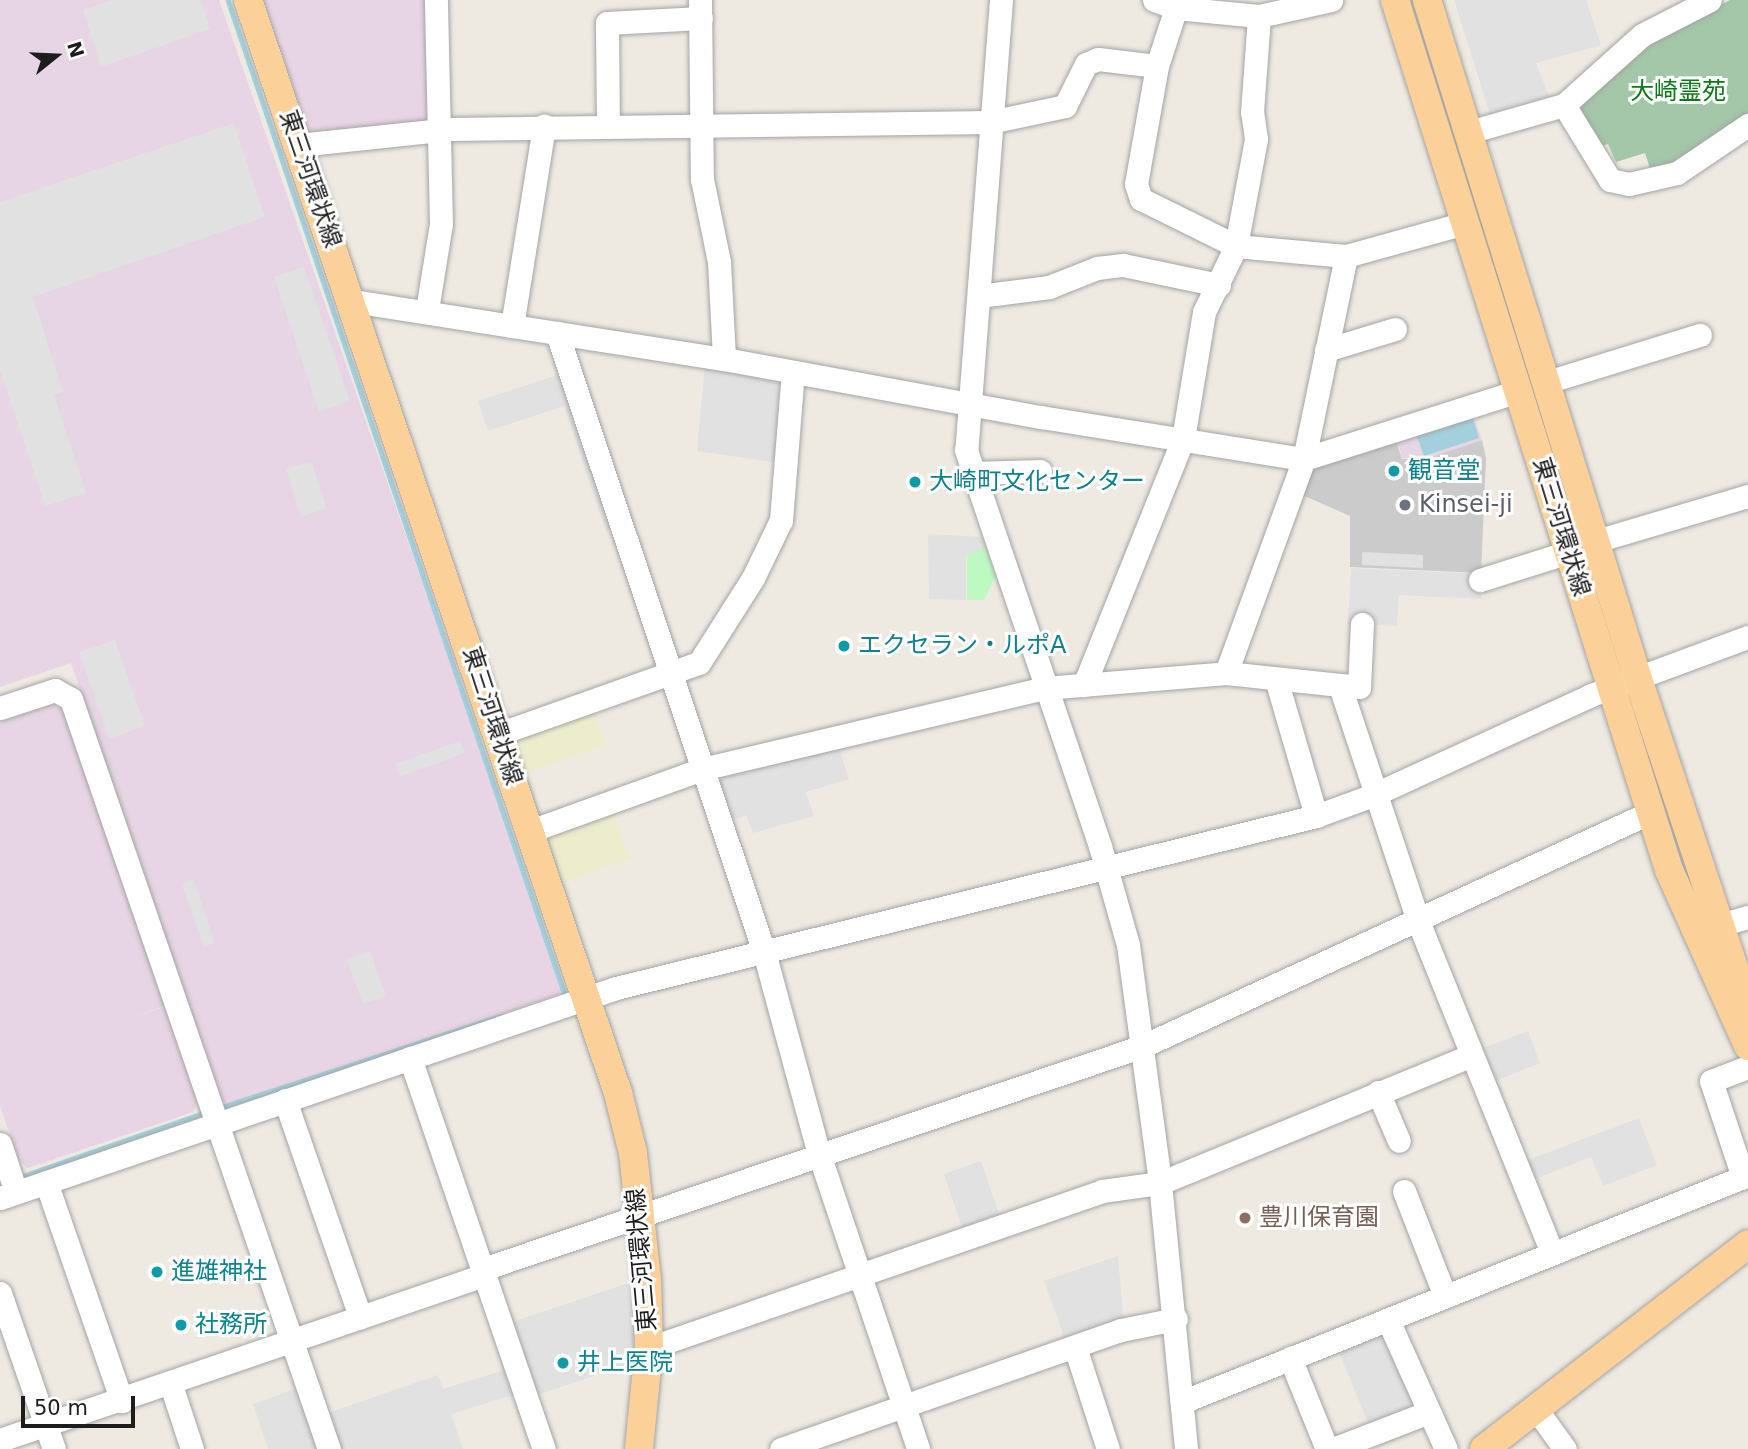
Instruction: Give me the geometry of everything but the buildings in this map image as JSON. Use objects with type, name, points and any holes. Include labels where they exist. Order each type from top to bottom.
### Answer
[{"type":"main road","name":"東三河環状線","points":[[248,0],[618,1093],[633,1153],[640,1212],[649,1348],[639,1449]]},
{"type":"main road","name":"東三河環状線","points":[[1395,0],[1684,910],[1748,1046]]},
{"type":"main road","name":"東三河環状線","points":[[1427,0],[1548,382],[1637,676],[1748,1010]]},
{"type":"main road","points":[[1484,1449],[1748,1244]]},
{"type":"street","points":[[428,310],[441,224],[436,0]]},
{"type":"street","points":[[1001,0],[966,450],[1107,869],[1128,945],[1176,1319],[1186,1449]]},
{"type":"street","points":[[1154,0],[1176,8],[1259,16],[1331,0]]},
{"type":"street","points":[[1469,132],[1564,104],[1642,35],[1710,0]]},
{"type":"street","points":[[1176,8],[1157,66],[1136,184],[1141,199],[1236,246],[1346,256],[1465,223]]},
{"type":"street","points":[[608,127],[607,23],[701,9],[702,179],[724,304],[724,359]]},
{"type":"street","points":[[1084,685],[1182,439],[1204,312],[1236,246],[1256,139],[1252,112],[1259,16]]},
{"type":"street","points":[[298,145],[438,131],[544,126],[701,127],[990,122],[1065,106],[1086,64],[1098,60],[1157,66]]},
{"type":"street","points":[[1564,104],[1610,180],[1629,184],[1677,173],[1748,125]]},
{"type":"street","points":[[512,326],[544,126]]},
{"type":"street","points":[[1226,673],[1304,459],[1346,256]]},
{"type":"street","points":[[979,296],[1049,287],[1097,268],[1123,265],[1219,285]]},
{"type":"street","points":[[352,301],[428,310],[724,359],[1304,459],[1518,391]]},
{"type":"street","points":[[1326,349],[1395,330]]},
{"type":"street","points":[[557,333],[668,674],[764,952],[819,1154],[918,1449]]},
{"type":"street","points":[[1548,382],[1700,335]]},
{"type":"street","points":[[498,734],[699,663],[753,578],[781,520],[793,372]]},
{"type":"street","points":[[972,473],[1040,471]]},
{"type":"street","points":[[1596,541],[1748,496]]},
{"type":"street","points":[[1480,580],[1569,552]]},
{"type":"street","points":[[530,831],[702,769],[1045,688],[1226,673],[1359,687],[1362,624]]},
{"type":"street","points":[[0,1144],[8,1195],[217,1121],[586,998],[1316,816],[1373,795],[1637,676],[1748,637]]},
{"type":"street","points":[[1276,679],[1316,816]]},
{"type":"street","points":[[1340,686],[1373,795],[1418,921],[1552,1252]]},
{"type":"street","points":[[0,708],[55,690],[71,699],[329,1449]]},
{"type":"street","points":[[0,1440],[171,1385],[484,1272],[640,1212],[1143,1046],[1651,812]]},
{"type":"street","points":[[1721,925],[1748,917]]},
{"type":"street","points":[[649,1348],[1102,1191],[1160,1183],[1472,1055]]},
{"type":"street","points":[[410,1058],[544,1449]]},
{"type":"street","points":[[1182,1402],[1743,1177],[1711,1081],[1748,1067]]},
{"type":"street","points":[[1378,1092],[1399,1141]]},
{"type":"street","points":[[285,1100],[360,1317]]},
{"type":"street","points":[[46,1182],[122,1401]]},
{"type":"street","points":[[1404,1191],[1445,1296]]},
{"type":"street","points":[[0,1293],[54,1449]]},
{"type":"street","points":[[780,1449],[1121,1330],[1176,1319]]},
{"type":"street","points":[[1388,1320],[1446,1449]]},
{"type":"street","points":[[1075,1347],[1108,1449]]},
{"type":"street","points":[[1290,1357],[1327,1449]]},
{"type":"street","points":[[171,1385],[192,1449]]},
{"type":"street","points":[[1536,1409],[1565,1449]]},
{"type":"street","points":[[1333,1449],[1429,1412]]},
{"type":"shaded area","points":[[0,0],[219,0],[563,986],[559,994],[231,1106],[216,1097],[71,663],[0,687]]},
{"type":"shaded area","points":[[113,0],[201,0],[210,29],[101,67],[83,10]]},
{"type":"shaded area","points":[[258,0],[431,0],[432,123],[304,137]]},
{"type":"shaded area","points":[[1454,0],[1586,0],[1601,45],[1536,63],[1549,96],[1490,114]]},
{"type":"shaded area","points":[[234,123],[265,217],[33,297],[63,392],[54,395],[86,493],[45,506],[0,371],[0,202]]},
{"type":"shaded area","points":[[304,267],[350,401],[319,412],[274,277]]},
{"type":"shaded area","points":[[705,364],[783,376],[780,463],[697,451]]},
{"type":"shaded area","points":[[563,373],[614,528],[606,531],[564,406],[488,431],[478,401]]},
{"type":"shaded area","points":[[1472,411],[1482,440],[1424,459],[1402,458],[1396,436]]},
{"type":"shaded area","name":"Kinsei-ji","points":[[1395,437],[1402,459],[1425,459],[1482,440],[1486,458],[1481,573],[1350,567],[1350,516],[1300,494],[1312,465]]},
{"type":"shaded area","points":[[311,461],[327,508],[301,517],[286,469]]},
{"type":"shaded area","points":[[928,534],[982,537],[986,548],[966,555],[966,600],[929,599]]},
{"type":"shaded area","points":[[1362,552],[1423,555],[1423,568],[1362,565]]},
{"type":"shaded area","points":[[1351,568],[1482,574],[1481,599],[1399,595],[1397,626],[1348,624]]},
{"type":"shaded area","points":[[115,640],[145,726],[109,739],[79,652]]},
{"type":"shaded area","points":[[52,705],[63,710],[164,1006],[135,1017],[164,1007],[197,1102],[193,1112],[28,1168],[19,1161],[0,1106],[0,722]]},
{"type":"shaded area","points":[[460,741],[465,753],[400,777],[395,764]]},
{"type":"shaded area","points":[[838,745],[849,779],[806,792],[814,816],[753,833],[746,815],[726,822],[714,772]]},
{"type":"shaded area","points":[[194,880],[215,943],[204,947],[182,884]]},
{"type":"shaded area","points":[[370,951],[386,996],[363,1004],[347,960]]},
{"type":"shaded area","points":[[1528,1031],[1540,1063],[1488,1084],[1475,1051]]},
{"type":"shaded area","points":[[1639,1118],[1657,1165],[1603,1186],[1591,1157],[1530,1181],[1523,1162]]},
{"type":"shaded area","points":[[981,1161],[1001,1220],[964,1233],[944,1174]]},
{"type":"shaded area","points":[[1118,1256],[1124,1325],[1067,1345],[1044,1281]]},
{"type":"shaded area","points":[[637,1280],[638,1361],[534,1396],[510,1323]]},
{"type":"shaded area","points":[[1380,1328],[1418,1408],[1371,1430],[1336,1345]]},
{"type":"shaded area","points":[[511,1368],[519,1393],[452,1414],[446,1398],[463,1449],[337,1449],[325,1414],[438,1375],[443,1389]]},
{"type":"shaded area","points":[[300,1387],[321,1449],[268,1449],[253,1404]]},
{"type":"green space","name":"大崎霊苑","points":[[1730,0],[1748,0],[1748,118],[1652,174],[1645,153],[1616,162],[1608,144],[1599,147],[1574,106],[1641,45]]},
{"type":"green space","points":[[986,547],[996,576],[984,600],[967,600],[967,555]]},
{"type":"green space","points":[[592,707],[605,745],[524,774],[510,735]]},
{"type":"green space","points":[[612,809],[630,859],[559,884],[541,834]]},
{"type":"water","points":[[1472,416],[1479,438],[1424,456],[1416,434]]},
{"type":"waterway","points":[[228,0],[565,995]]},
{"type":"waterway","points":[[219,1108],[500,1016]]},
{"type":"waterway","points":[[17,1178],[207,1112]]},
{"type":"place","name":"観音堂","points":[[1394,471]]},
{"type":"place","name":"大崎町文化センター","points":[[915,482]]},
{"type":"place","name":"Kinsei-ji","points":[[1405,505]]},
{"type":"place","name":"エクセラン・ルポA","points":[[844,646]]},
{"type":"place","name":"豊川保育園","points":[[1245,1218]]},
{"type":"place","name":"進雄神社","points":[[157,1272]]},
{"type":"place","name":"社務所","points":[[181,1325]]},
{"type":"place","name":"井上医院","points":[[563,1363]]}]
